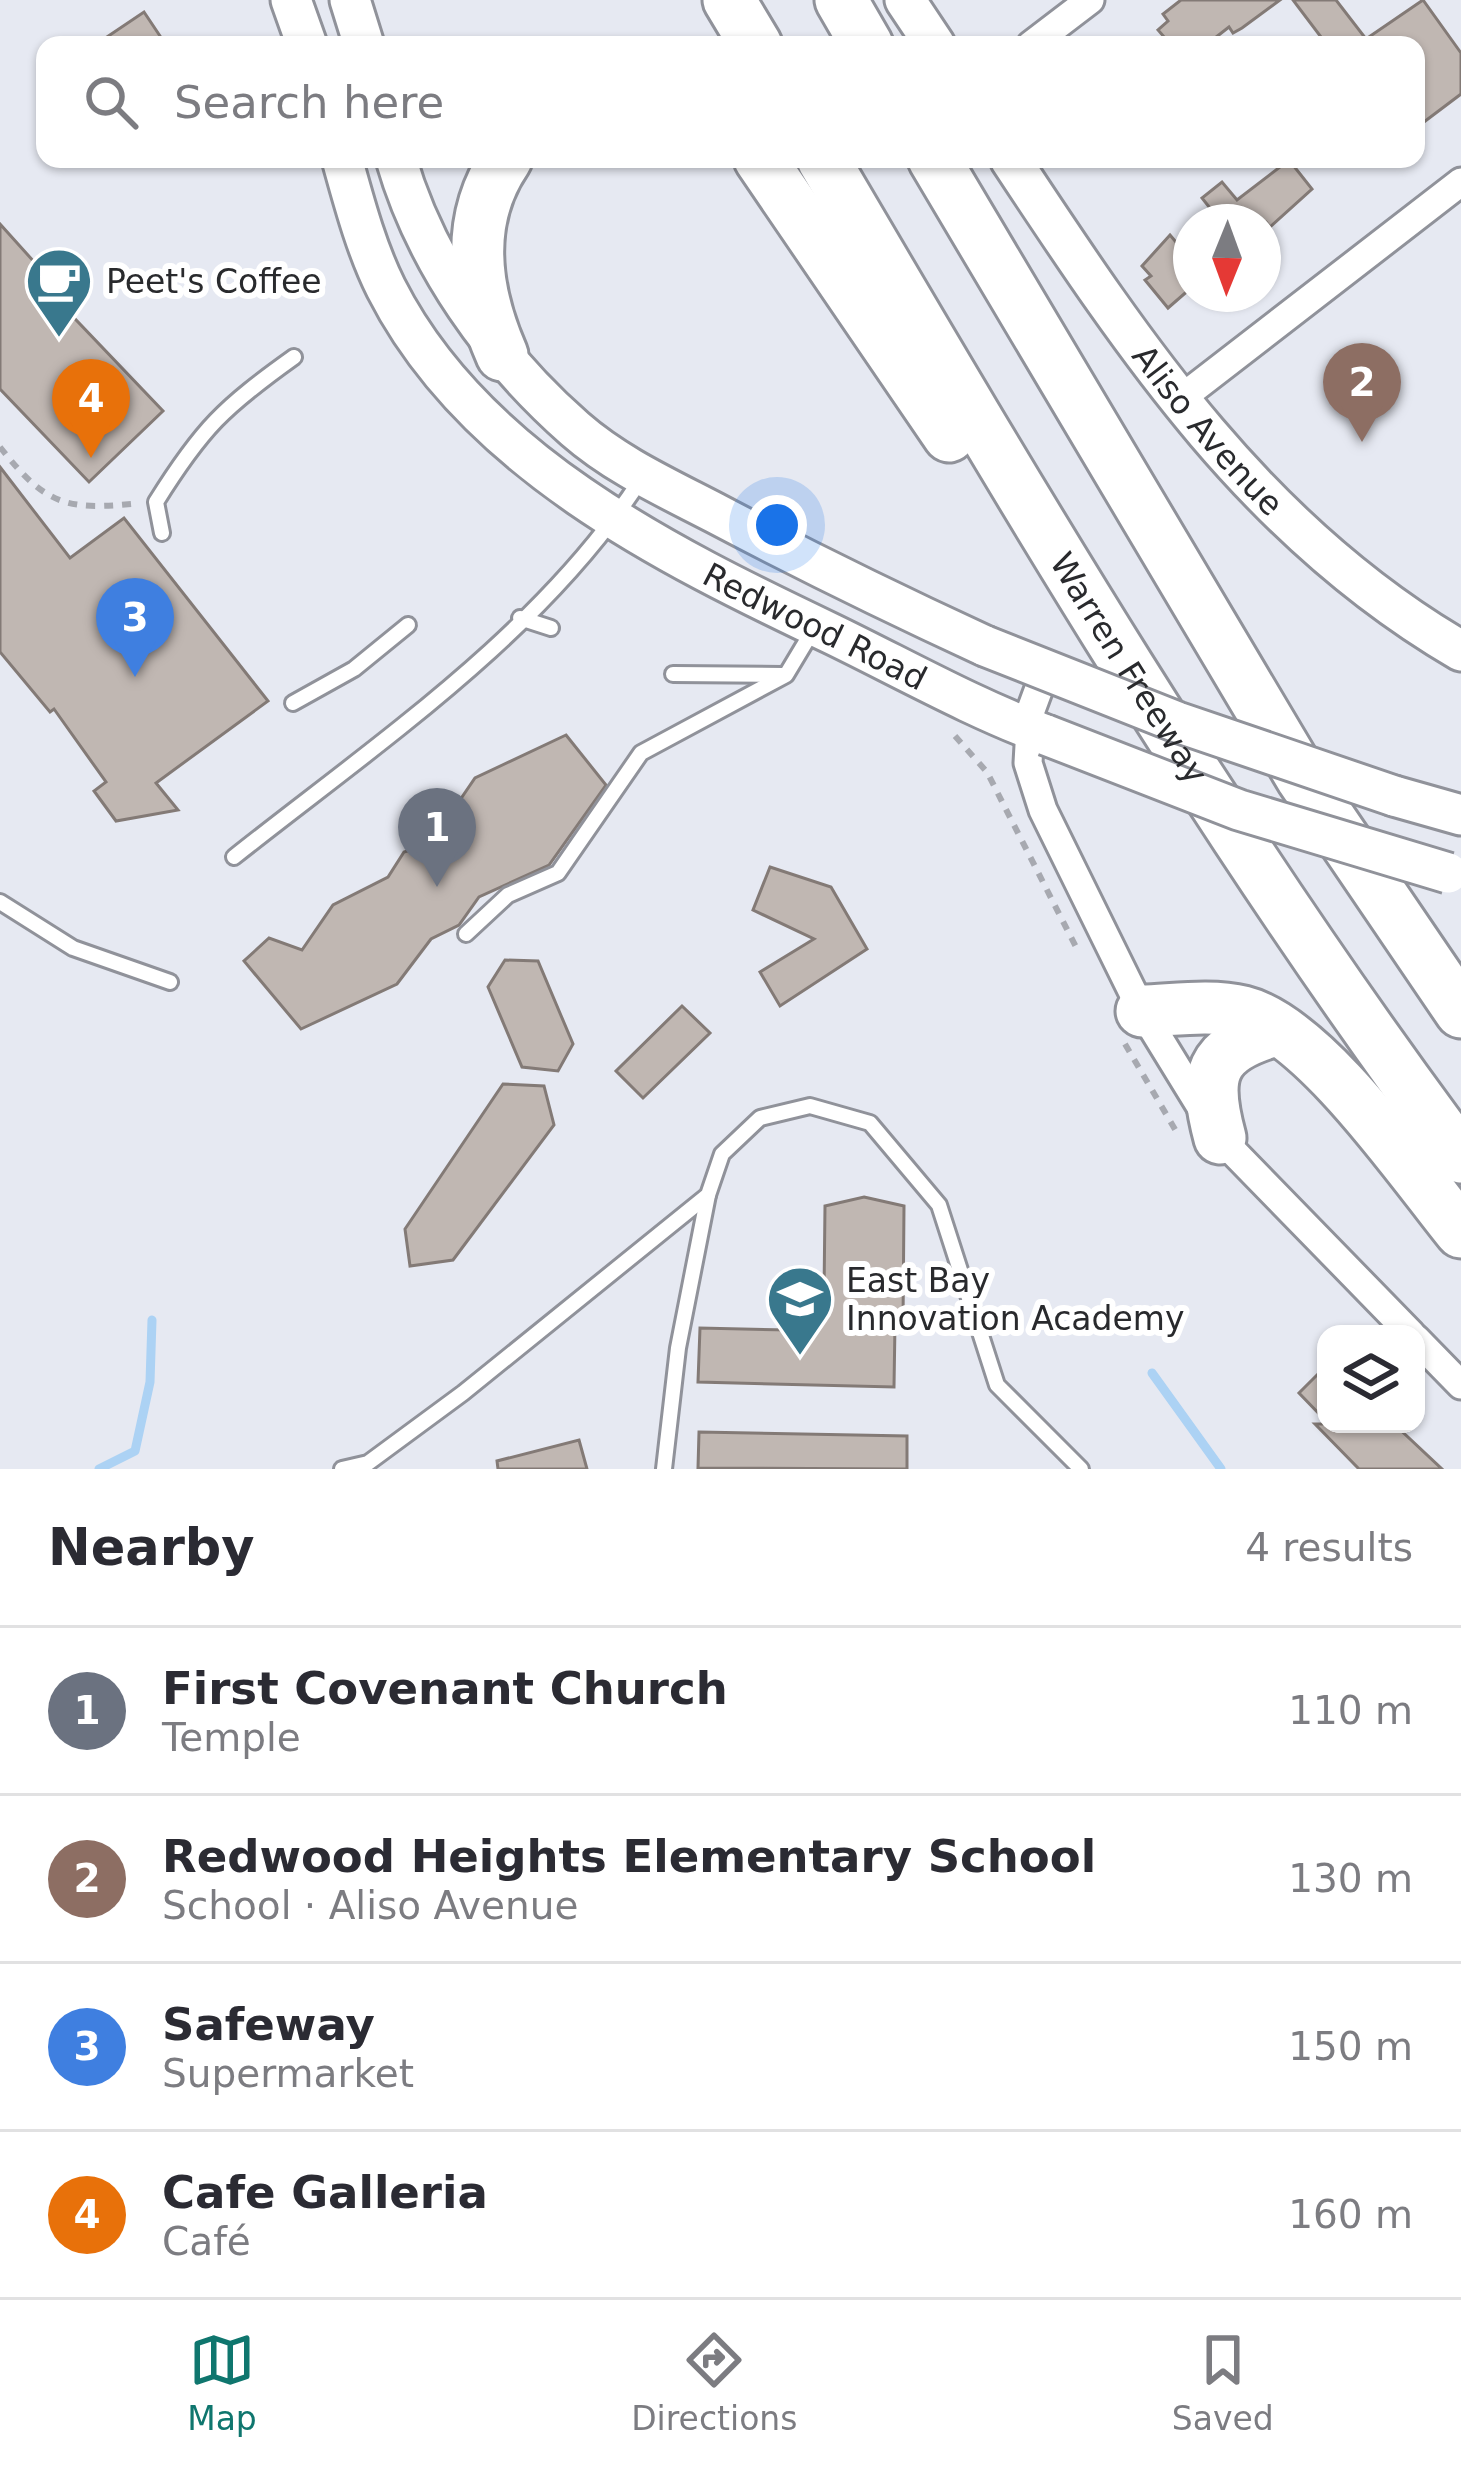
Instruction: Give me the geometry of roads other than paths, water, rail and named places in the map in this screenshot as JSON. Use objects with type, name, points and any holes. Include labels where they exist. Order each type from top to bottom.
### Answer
[{"type":"highway","points":[[729,0],[751,36]]},
{"type":"highway","points":[[841,0],[862,36]]},
{"type":"highway","points":[[501,168],[484,201],[477,261],[484,314],[502,355]]},
{"type":"highway","points":[[766,168],[963,456],[1073,586]]},
{"type":"highway","name":"Warren Freeway","points":[[828,168],[1073,586],[1225,826],[1461,1157]]},
{"type":"highway","points":[[939,168],[1302,778],[1461,1012]]},
{"type":"highway","points":[[1132,1024],[1240,1012],[1276,1030],[1350,1096],[1461,1232]]},
{"type":"highway","points":[[1199,1135],[1217,1062],[1230,1049],[1276,1030]]},
{"type":"main road","points":[[291,0],[305,36]]},
{"type":"main road","points":[[350,0],[361,36]]},
{"type":"main road","points":[[905,0],[928,36]]},
{"type":"main road","name":"Redwood Road","points":[[345,168],[386,289],[416,337],[495,428],[543,470],[616,518],[816,626],[1036,725],[1239,810],[1454,875]]},
{"type":"main road","name":"Redwood Road","points":[[400,168],[442,269],[502,355],[575,429],[643,475],[828,573],[1045,671],[1394,796],[1461,815]]},
{"type":"main road","name":"Aliso Avenue","points":[[1016,168],[1142,356],[1226,461],[1277,511],[1386,602],[1461,651]]},
{"type":"street","points":[[1043,36],[1090,0]]},
{"type":"street","points":[[1179,400],[1461,182]]},
{"type":"street","points":[[1045,671],[1028,763],[1132,1024],[1199,1135],[1401,1325]]},
{"type":"street","points":[[1425,1348],[1461,1385]]},
{"type":"lane","points":[[162,533],[156,502],[191,446],[226,405],[294,357]]},
{"type":"lane","points":[[234,857],[441,690],[520,618],[597,545],[643,475]]},
{"type":"lane","points":[[520,618],[551,628]]},
{"type":"lane","points":[[293,703],[354,669],[408,625]]},
{"type":"lane","points":[[466,934],[508,895],[557,873],[641,753],[786,675],[816,626]]},
{"type":"lane","points":[[673,674],[786,675]]},
{"type":"lane","points":[[0,902],[73,948],[170,982]]},
{"type":"lane","points":[[664,1469],[679,1348],[708,1195],[722,1154],[760,1118],[810,1106],[870,1123],[939,1204],[997,1385],[1081,1469]]},
{"type":"lane","points":[[343,1469],[368,1463],[463,1393],[555,1322],[682,1211],[708,1195]]},
{"type":"waterway","points":[[99,1469],[135,1451],[150,1382],[152,1320]]},
{"type":"waterway","points":[[1152,1373],[1221,1469]]},
{"type":"place","name":"Peet's Coffee","points":[[59,340]]},
{"type":"place","name":"Redwood Heights Elementary School","points":[[1362,442]]},
{"type":"place","name":"Cafe Galleria","points":[[91,458]]},
{"type":"place","name":"Safeway","points":[[135,677]]},
{"type":"place","name":"First Covenant Church","points":[[437,887]]},
{"type":"place","name":"East Bay Innovation Academy","points":[[800,1358]]}]
